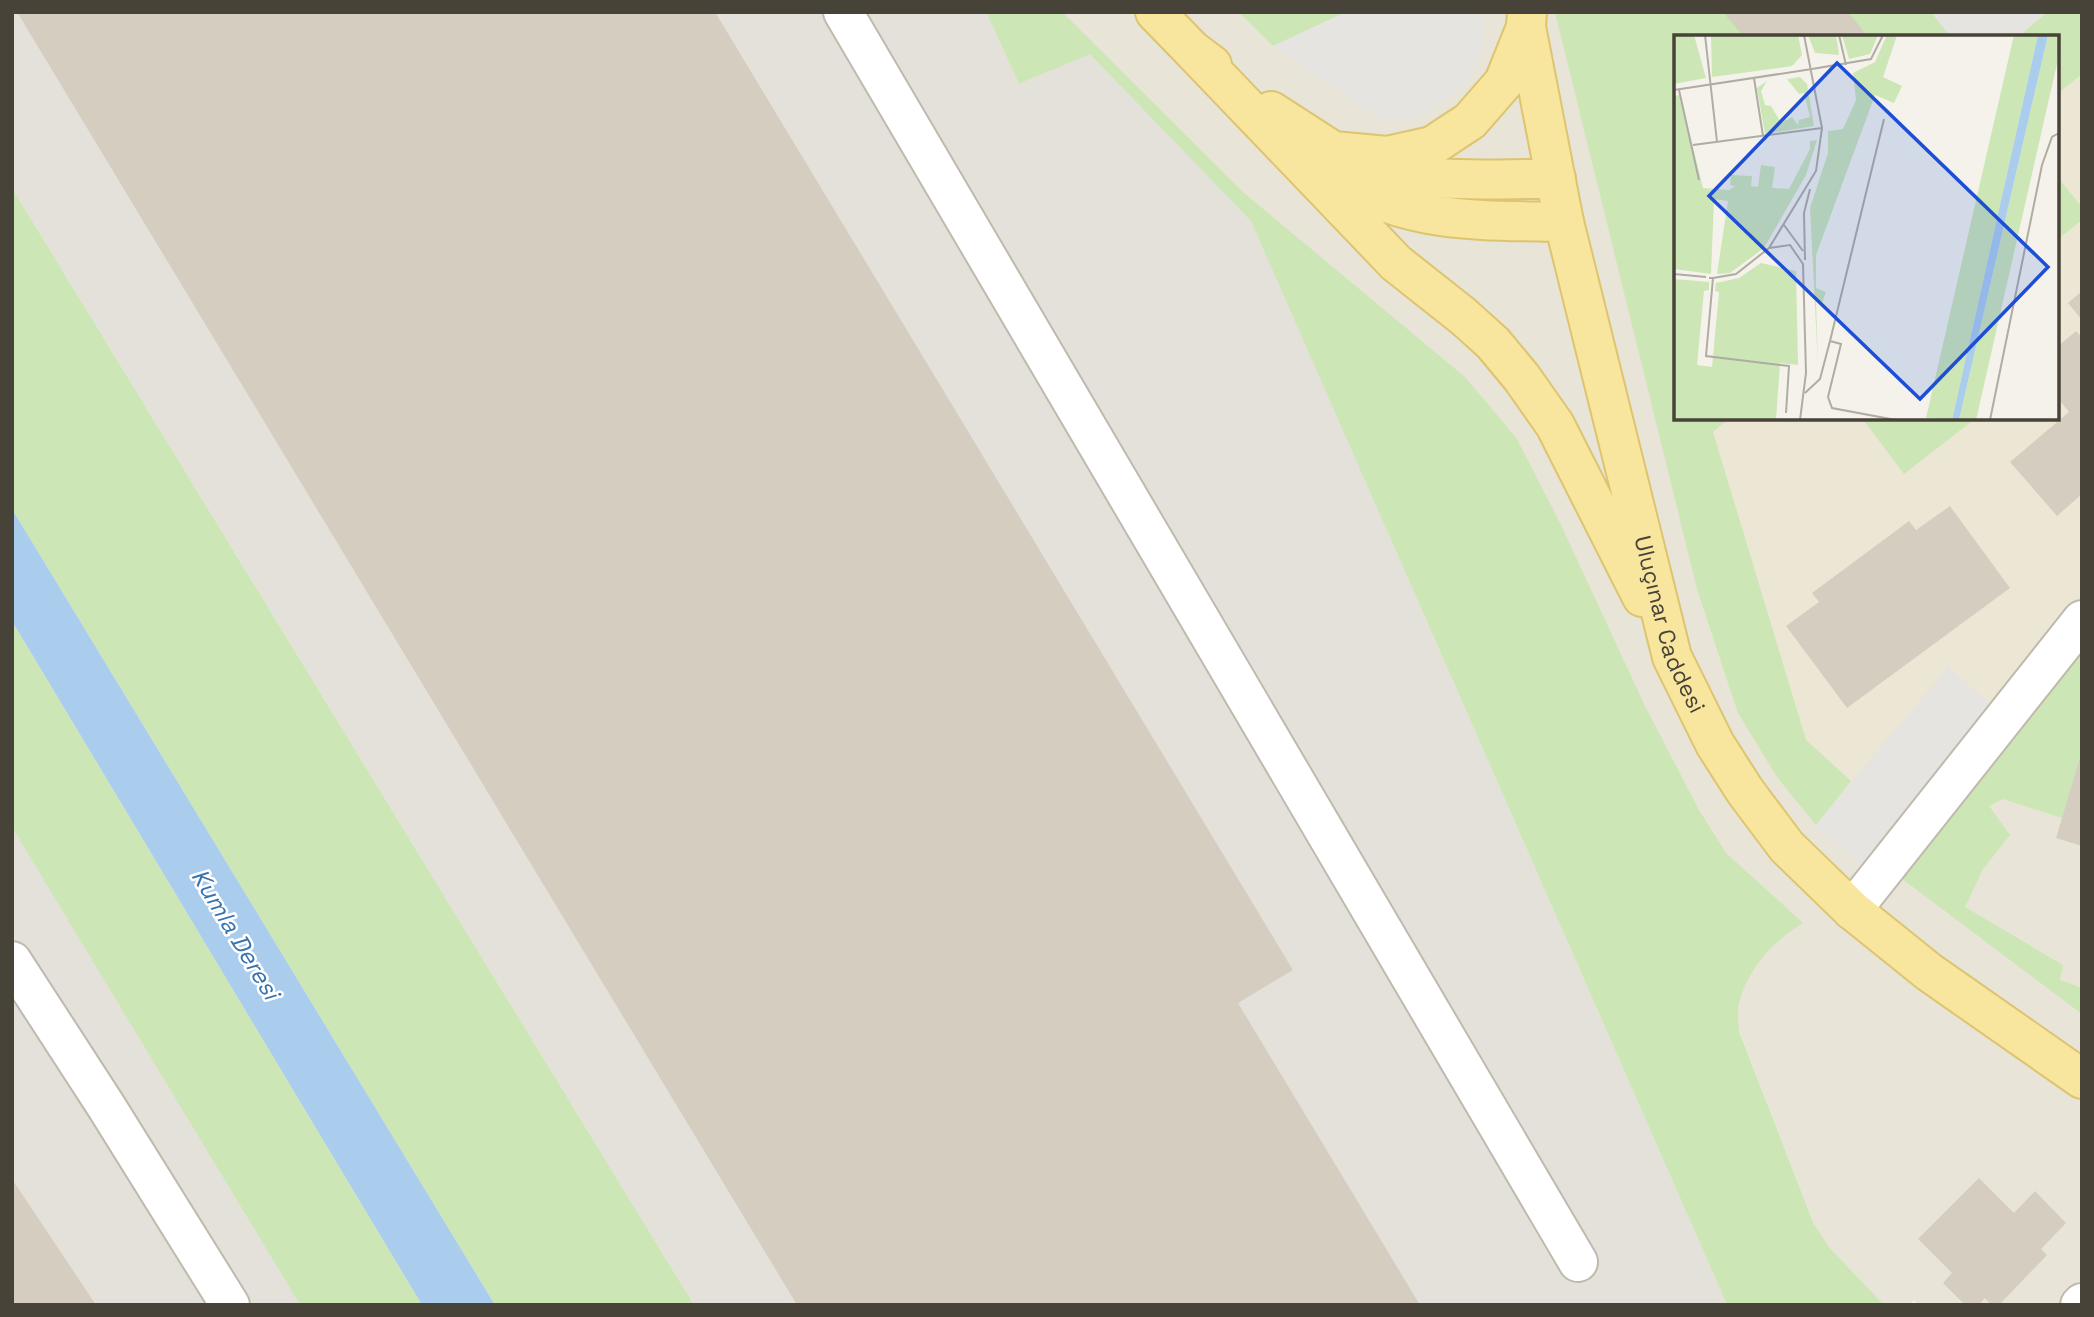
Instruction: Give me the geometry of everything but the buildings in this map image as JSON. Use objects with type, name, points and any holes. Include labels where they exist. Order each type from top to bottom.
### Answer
[{"type":"main road","points":[[1155,12],[1396,262],[1493,343],[1522,378],[1555,425],[1672,657]]},
{"type":"main road","points":[[1333,150],[1387,156],[1432,146],[1470,121],[1504,82],[1527,20]]},
{"type":"main road","name":"Uluçınar Caddesi","points":[[1527,20],[1564,222],[1672,657],[1715,744],[1745,791],[1787,847],[1852,910],[1929,972],[2082,1079]]},
{"type":"main road","points":[[1192,50],[1275,114],[1333,150],[1373,167],[1404,174],[1445,178],[1556,179]]},
{"type":"main road","points":[[1255,116],[1332,176],[1366,195],[1396,207],[1423,215],[1564,222]]},
{"type":"street","points":[[843,12],[1578,1262]]},
{"type":"street","points":[[1852,910],[2082,620]]},
{"type":"street","points":[[12,961],[106,1105],[230,1305]]},
{"type":"shaded area","points":[[12,12],[986,12],[1019,84],[1090,54],[1251,221],[1727,1305],[694,1305],[12,188]]},
{"type":"shaded area","points":[[1006,12],[2082,12],[2082,1305],[1919,1305],[1914,1300],[1910,1305],[1884,1305],[1829,1247],[1813,1222],[1739,1030],[1738,1005]]},
{"type":"shaded area","points":[[1346,12],[1484,12],[1482,46],[1470,78],[1449,98],[1419,116],[1399,121],[1383,119],[1367,111],[1273,46]]},
{"type":"shaded area","points":[[1931,12],[2047,12],[2020,35],[1949,35]]},
{"type":"shaded area","points":[[2082,74],[2082,592],[1991,704],[1948,667],[1851,781],[1806,740],[1713,432],[1727,420],[2059,420],[2059,92]]},
{"type":"shaded area","points":[[1948,667],[1991,704],[1862,865],[1816,825]]},
{"type":"shaded area","points":[[12,827],[57,900],[300,1305],[12,1305]]},
{"type":"green space","points":[[986,12],[1062,12],[1244,193],[1465,377],[1517,439],[1560,523],[1645,706],[1699,810],[1726,853],[1803,923],[1772,947],[1755,967],[1738,1006],[1739,1031],[1813,1222],[1829,1247],[1884,1305],[1727,1305],[1251,221],[1090,54],[1019,84]]},
{"type":"green space","points":[[1239,12],[1346,12],[1273,46]]},
{"type":"green space","points":[[1555,12],[1931,12],[1949,35],[1674,35],[1674,420],[1727,420],[1713,432],[1806,740],[1851,781],[1816,825],[1777,777],[1738,713],[1697,589]]},
{"type":"green space","points":[[2047,12],[2082,12],[2082,74],[2059,92],[2059,35],[2020,35]]},
{"type":"green space","points":[[2059,179],[2082,207],[2082,220],[2059,238]]},
{"type":"green space","points":[[12,188],[694,1305],[495,1305],[12,509]]},
{"type":"green space","points":[[1864,420],[1973,420],[1904,474]]},
{"type":"green space","points":[[12,621],[422,1305],[300,1305],[12,827]]},
{"type":"green space","points":[[2082,637],[2082,752],[2062,818],[2003,799],[1989,806],[2010,835],[1983,869],[1965,907],[2063,965],[2060,980],[2082,988],[2082,1014],[1901,878]]},
{"type":"water","name":"Kumla Deresi","points":[[12,509],[495,1305],[422,1305],[12,621]]}]
